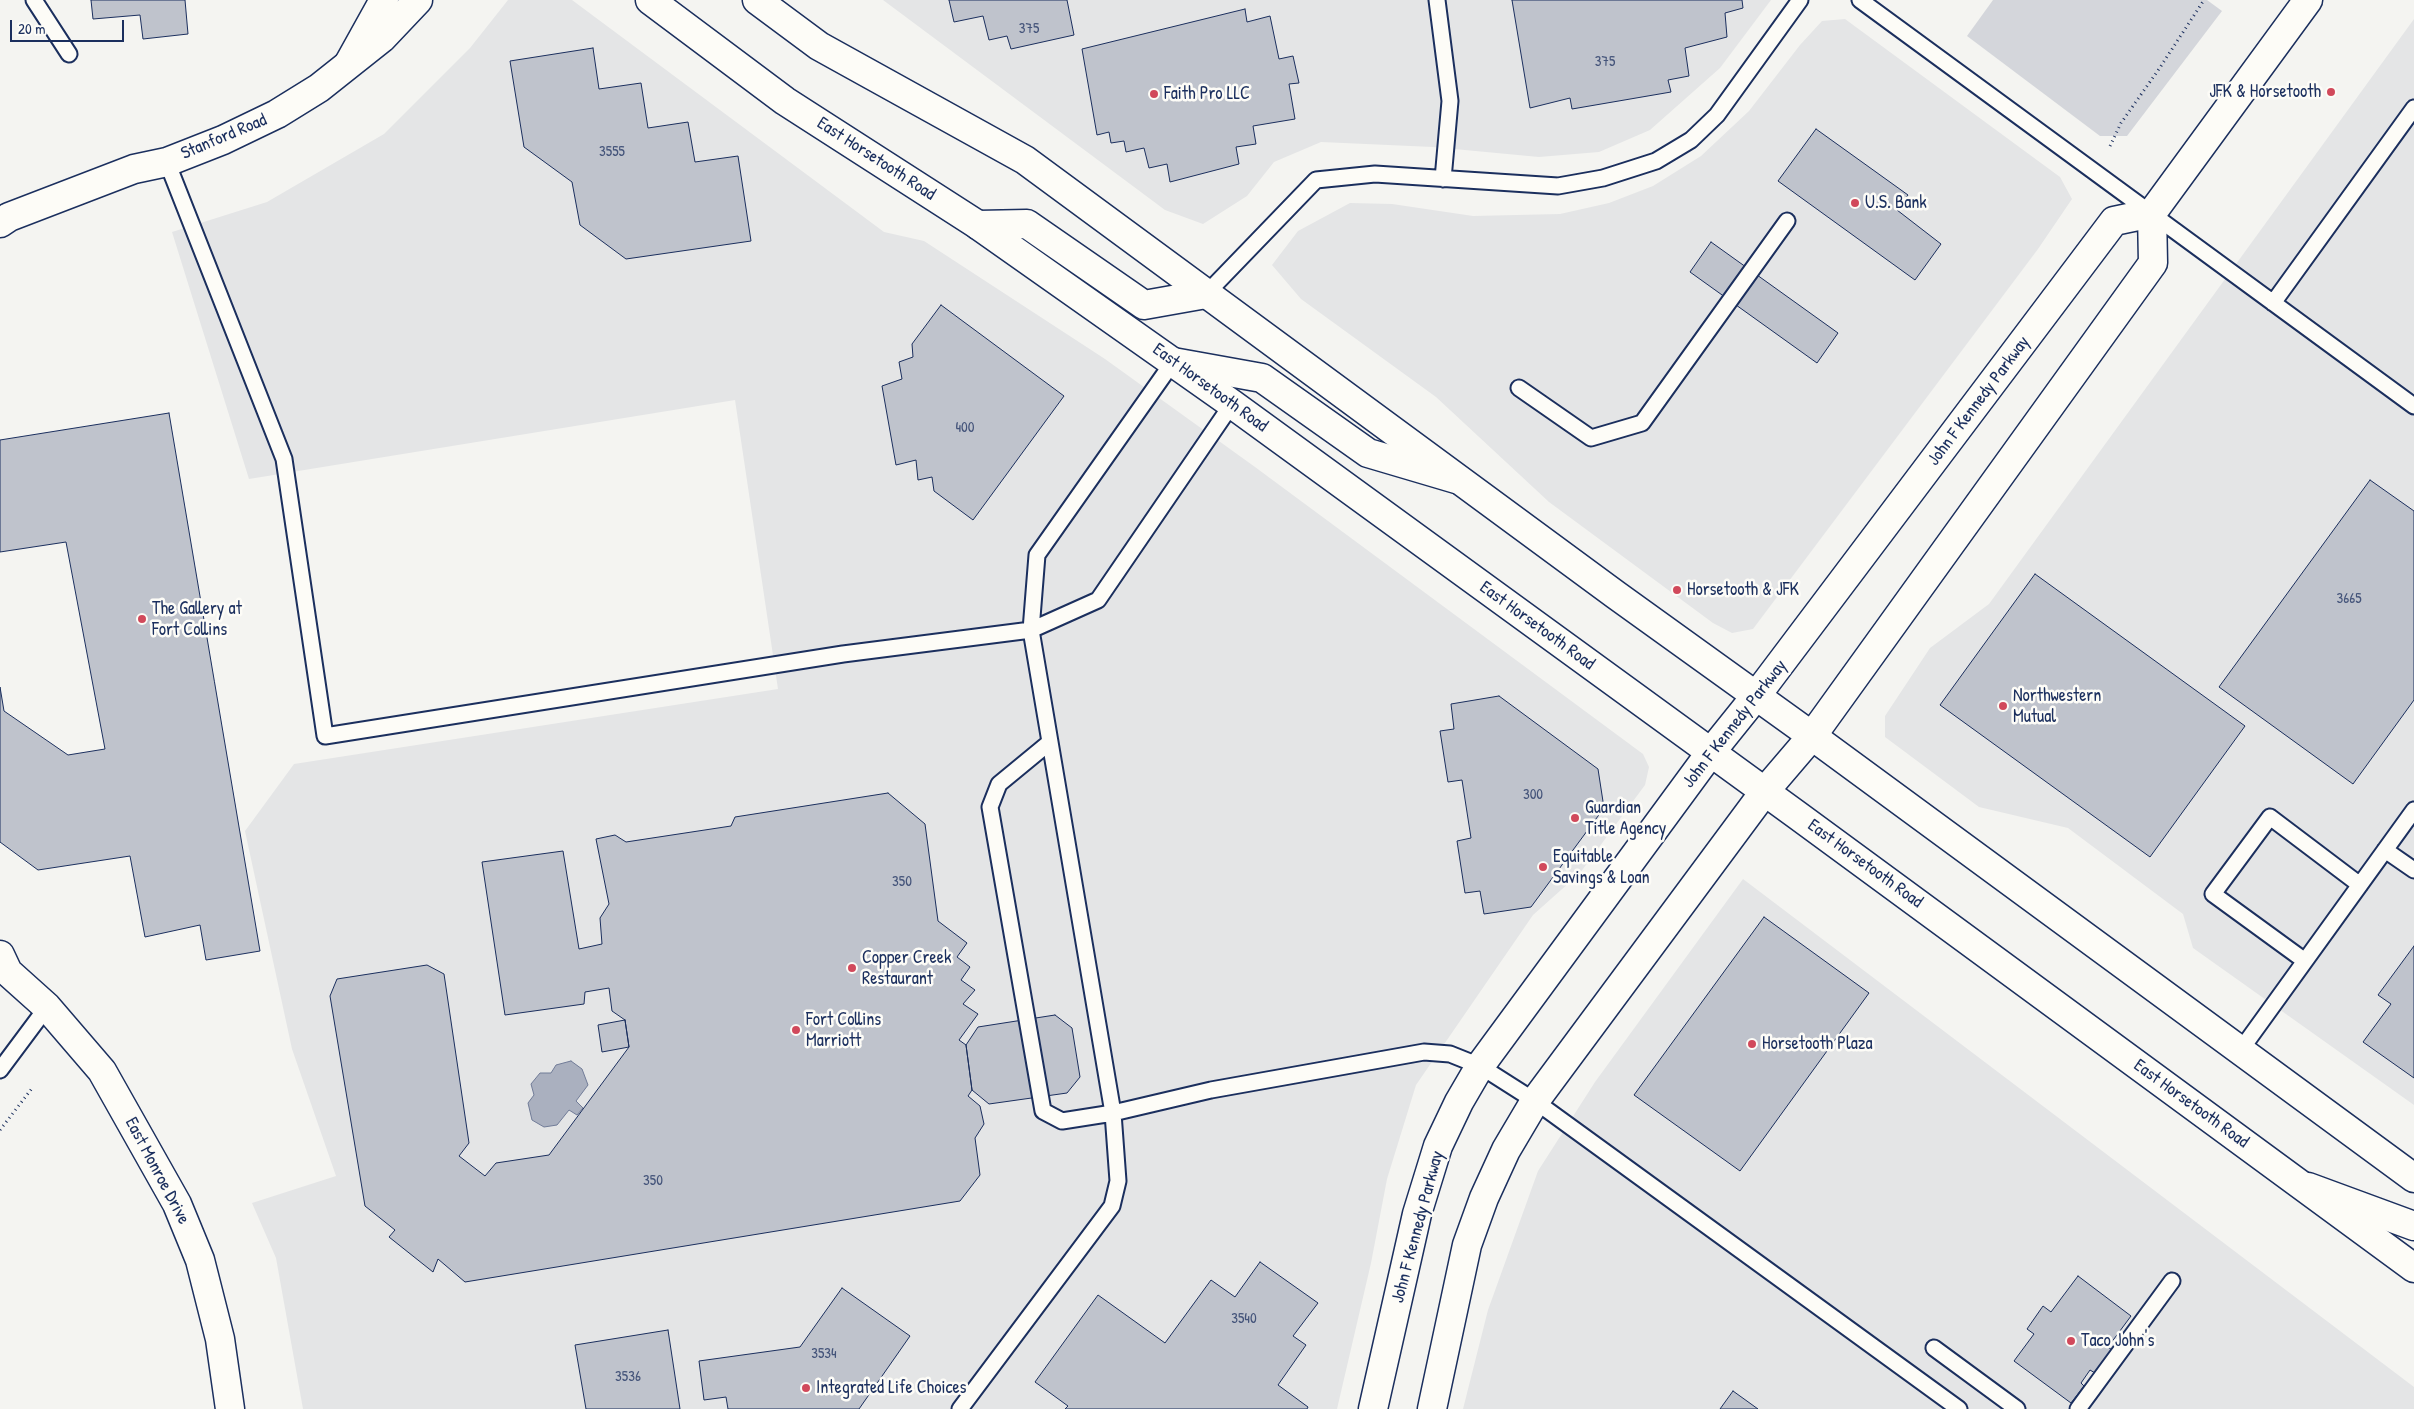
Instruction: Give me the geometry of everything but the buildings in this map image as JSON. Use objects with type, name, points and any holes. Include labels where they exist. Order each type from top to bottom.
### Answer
[{"type":"street","points":[[349,63],[384,0]]},
{"type":"street","name":"Stanford Road","points":[[3,216],[134,169],[167,162],[223,140],[277,114],[319,88],[382,38],[418,0]]},
{"type":"street","name":"East Horsetooth Road","points":[[650,0],[785,101],[978,225],[1232,404],[1765,791],[2414,1268]]},
{"type":"street","points":[[757,0],[819,46],[1025,160],[2414,1178]]},
{"type":"street","points":[[1432,1409],[1467,1245],[1484,1198],[1506,1150],[1535,1101],[1765,791],[1812,736],[2153,263],[2152,213],[2308,0]]},
{"type":"street","name":"John F Kennedy Parkway","points":[[1373,1409],[1417,1214],[1438,1146],[1459,1102],[1480,1066],[1711,752],[1756,696],[2114,221],[2152,213]]},
{"type":"street","points":[[978,225],[1027,224],[1144,306],[1206,294]]},
{"type":"street","points":[[1173,362],[1262,378],[1368,452],[1460,480]]},
{"type":"street","name":"East Monroe Drive","points":[[3,966],[47,1007],[102,1071],[178,1204],[200,1260],[218,1330],[230,1409]]},
{"type":"street","points":[[2299,1184],[2414,1226]]},
{"type":"lane","points":[[34,0],[69,54]]},
{"type":"lane","points":[[1437,0],[1450,100],[1443,179]]},
{"type":"lane","points":[[1206,294],[1316,180],[1375,174],[1558,186],[1603,178],[1656,161],[1691,140],[1717,115],[1800,0]]},
{"type":"lane","points":[[1860,0],[2414,406]]},
{"type":"lane","points":[[2273,302],[2414,108]]},
{"type":"lane","points":[[167,162],[284,460],[326,736],[843,654],[1031,630],[1098,600],[1232,404]]},
{"type":"lane","points":[[1519,388],[1591,438],[1642,423],[1787,221]]},
{"type":"lane","points":[[960,1409],[1112,1206],[1118,1181],[1113,1113],[1031,630],[1037,555],[1173,362]]},
{"type":"lane","points":[[1050,742],[999,784],[990,807],[1043,1111],[1062,1121],[1113,1113],[1211,1090],[1424,1052],[1450,1054],[1480,1066],[1535,1101],[1959,1409]]},
{"type":"lane","points":[[2240,1051],[2414,810]]},
{"type":"lane","points":[[2305,961],[2213,894],[2270,817],[2360,885]]},
{"type":"lane","points":[[2386,850],[2414,870]]},
{"type":"lane","points":[[0,1070],[47,1007]]},
{"type":"lane","points":[[2078,1409],[2172,1281]]},
{"type":"lane","points":[[1934,1348],[2017,1409]]},
{"type":"path","points":[[2110,146],[2121,123],[2204,0]]},
{"type":"path","points":[[0,1130],[33,1087]]},
{"type":"shaded area","points":[[508,0],[572,0],[884,232],[924,241],[1105,359],[1255,467],[1643,754],[1649,767],[1645,785],[1580,873],[1533,915],[1416,1085],[1387,1179],[1371,1263],[1337,1409],[303,1409],[276,1258],[252,1203],[336,1176],[292,1049],[245,831],[294,764],[778,689],[735,400],[249,479],[172,232],[267,202],[384,134],[470,48]]},
{"type":"shaded area","points":[[883,0],[1771,0],[1720,68],[1650,130],[1599,152],[1539,157],[1433,147],[1321,142],[1274,162],[1247,196],[1203,224],[1165,210]]},
{"type":"shaded area","points":[[1993,0],[2207,0],[2222,11],[2127,136],[2100,136],[1967,36]]},
{"type":"shaded area","points":[[1845,19],[2060,177],[2072,199],[2038,249],[1753,629],[1732,633],[1713,623],[1549,502],[1436,397],[1301,299],[1272,265],[1298,231],[1350,203],[1392,204],[1473,216],[1560,214],[1609,203],[1653,186],[1701,156],[1749,111],[1800,45],[1822,21]]},
{"type":"shaded area","points":[[2414,19],[2414,1105],[2193,948],[2183,914],[2068,828],[1979,807],[1885,737],[1885,716],[1930,648],[1989,604]]},
{"type":"shaded area","points":[[1743,879],[2414,1387],[2414,1409],[1463,1409],[1488,1310],[1538,1171],[1595,1082]]},
{"type":"water","points":[[571,1061],[582,1069],[588,1085],[576,1101],[583,1108],[577,1115],[569,1110],[557,1125],[544,1127],[532,1120],[528,1103],[534,1095],[531,1084],[540,1073],[551,1073],[556,1065]]},
{"type":"place","name":"JFK & Horsetooth","points":[[2331,92]]},
{"type":"place","name":"Faith Pro LLC","points":[[1154,94]]},
{"type":"place","name":"U.S. Bank","points":[[1855,203]]},
{"type":"place","name":"Horsetooth & JFK","points":[[1677,590]]},
{"type":"place","name":"The Gallery at Fort Collins","points":[[142,619]]},
{"type":"place","name":"Northwestern Mutual","points":[[2003,706]]},
{"type":"place","name":"Guardian Title Agency","points":[[1575,818]]},
{"type":"place","name":"Equitable Savings & Loan","points":[[1543,867]]},
{"type":"place","name":"Copper Creek Restaurant","points":[[852,968]]},
{"type":"place","name":"Fort Collins Marriott","points":[[796,1030]]},
{"type":"place","name":"Horsetooth Plaza","points":[[1752,1044]]},
{"type":"place","name":"Taco John's","points":[[2071,1341]]},
{"type":"place","name":"Integrated Life Choices","points":[[806,1388]]}]
